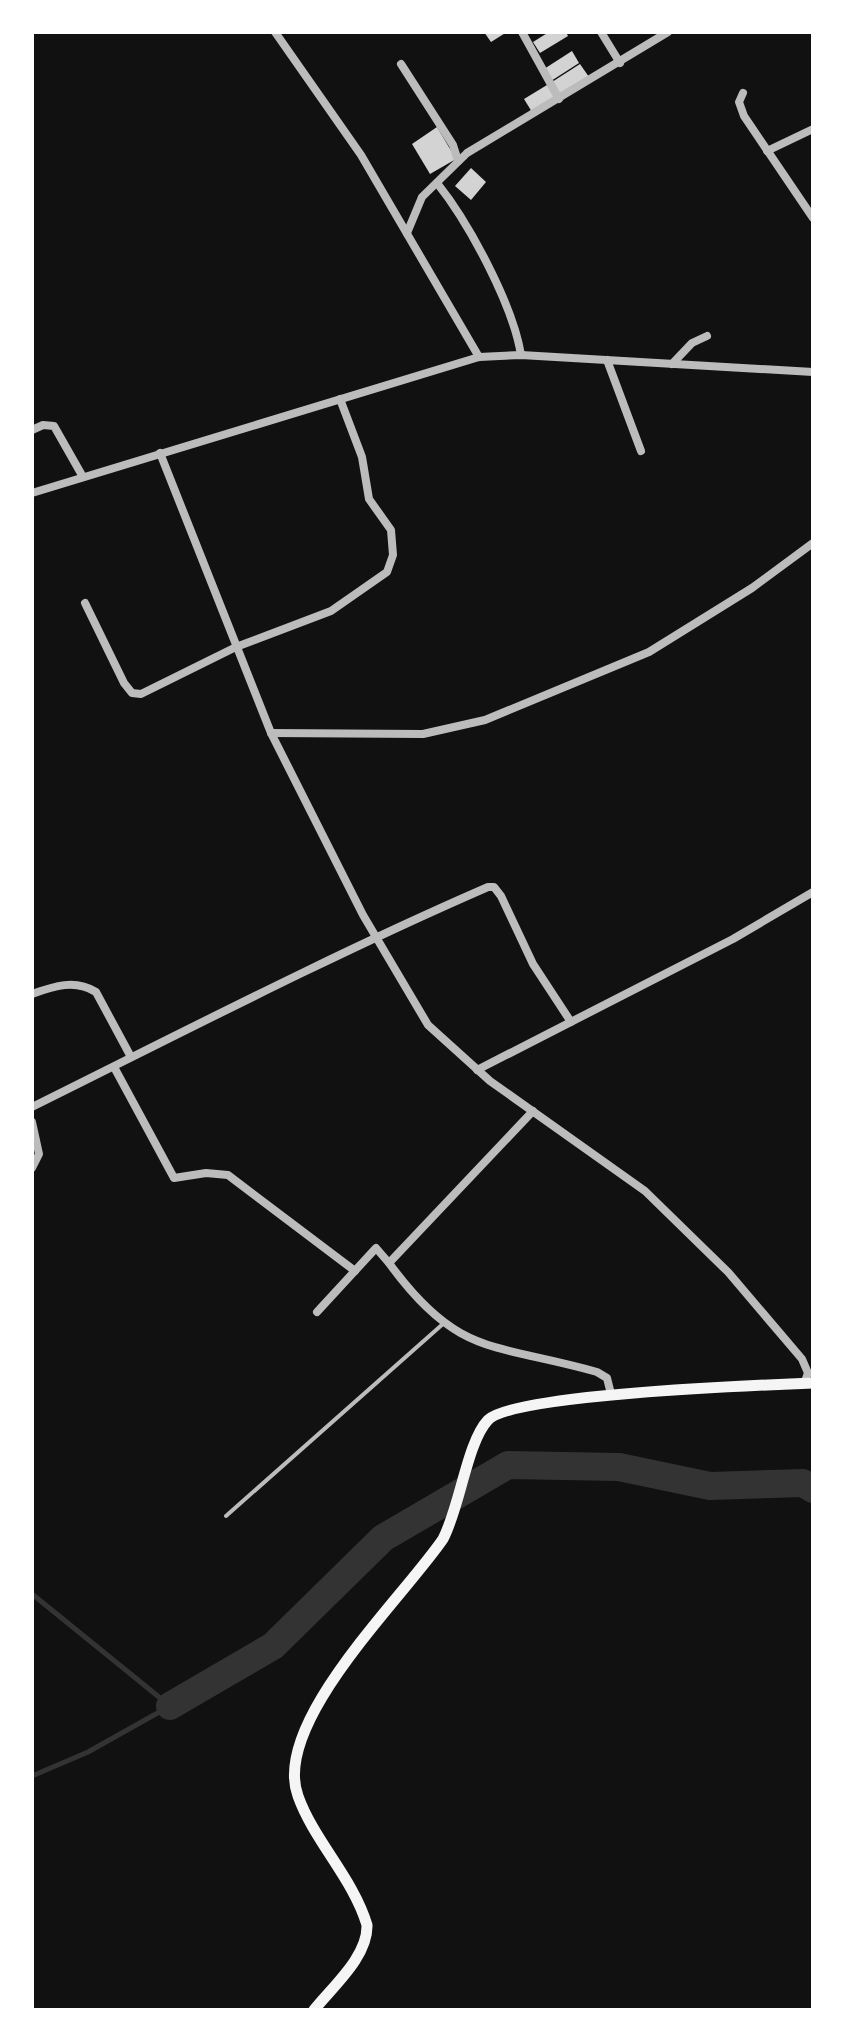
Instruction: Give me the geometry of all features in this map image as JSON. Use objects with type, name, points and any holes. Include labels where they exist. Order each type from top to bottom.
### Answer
[{"type":"main road","points":[[314,2010],[358,1955],[367,1935],[367,1925],[299,1798],[293,1767],[297,1746],[302,1730],[330,1685],[427,1562],[456,1515],[482,1428],[497,1413],[526,1405],[611,1394],[808,1383]]},
{"type":"street","points":[[275,32],[361,155],[479,357]]},
{"type":"street","points":[[522,32],[559,99]]},
{"type":"street","points":[[601,32],[620,63]]},
{"type":"street","points":[[407,233],[419,201],[458,161],[668,32]]},
{"type":"street","points":[[401,64],[449,138],[458,161]]},
{"type":"street","points":[[743,93],[739,102],[744,116],[809,206],[813,218]]},
{"type":"street","points":[[767,151],[813,129]]},
{"type":"street","points":[[437,183],[464,222],[505,304],[521,355]]},
{"type":"street","points":[[672,364],[692,343],[707,336]]},
{"type":"street","points":[[32,493],[479,357],[521,355],[813,372]]},
{"type":"street","points":[[607,360],[641,451]]},
{"type":"street","points":[[85,603],[132,693],[141,694],[236,647],[331,611],[380,579],[390,566],[393,555],[391,530],[369,499],[362,457],[340,399]]},
{"type":"street","points":[[32,430],[43,425],[54,426],[83,477]]},
{"type":"street","points":[[160,453],[271,733],[376,935],[428,1025],[490,1081],[645,1191],[706,1250],[802,1359],[808,1373],[808,1383]]},
{"type":"street","points":[[271,733],[423,734],[485,720],[649,652],[752,588],[813,543]]},
{"type":"street","points":[[32,1107],[300,977],[376,935],[494,887],[516,924],[533,964],[571,1022]]},
{"type":"street","points":[[480,1072],[733,939],[813,892]]},
{"type":"street","points":[[32,994],[68,983],[85,985],[96,992],[131,1057]]},
{"type":"street","points":[[114,1067],[174,1178],[206,1173],[228,1175],[355,1271]]},
{"type":"street","points":[[389,1263],[533,1111]]},
{"type":"street","points":[[32,1122],[39,1154],[32,1168]]},
{"type":"street","points":[[317,1312],[376,1248],[407,1288],[459,1334],[489,1348],[597,1372],[607,1378],[611,1394]]},
{"type":"lane","points":[[226,1516],[444,1323]]},
{"type":"building","points":[[484,32],[507,32],[491,42]]},
{"type":"building","points":[[549,32],[566,32],[568,36],[540,53],[533,42]]},
{"type":"building","points":[[572,51],[579,63],[551,81],[544,69]]},
{"type":"building","points":[[580,64],[589,77],[560,95],[552,82]]},
{"type":"building","points":[[547,85],[555,98],[532,112],[524,99]]},
{"type":"building","points":[[437,127],[456,159],[430,174],[412,144]]},
{"type":"building","points":[[471,168],[486,182],[471,200],[455,186]]},
{"type":"waterway","points":[[170,1706],[273,1646],[383,1538],[508,1465],[619,1467],[710,1486],[803,1483],[813,1489]]},
{"type":"waterway","points":[[32,1594],[170,1706],[88,1752],[32,1776]]}]
